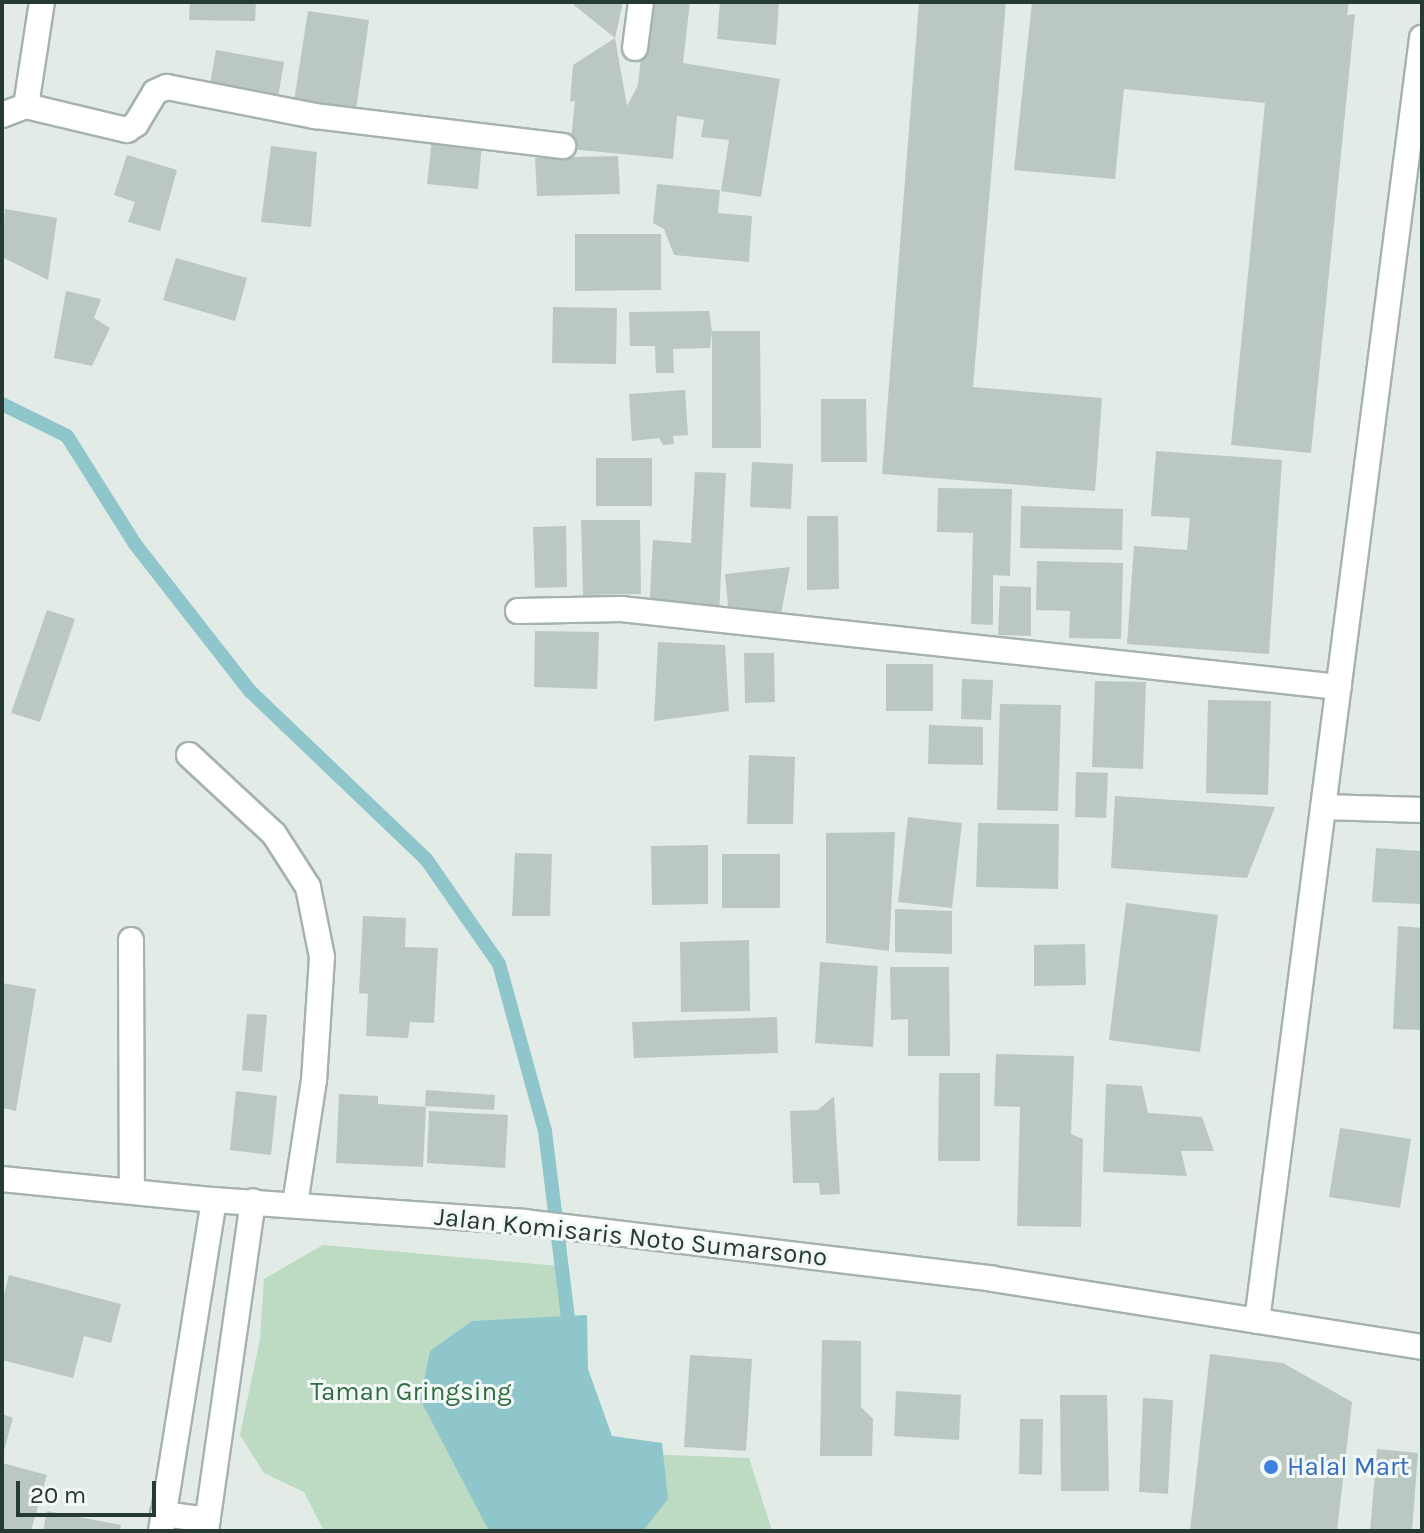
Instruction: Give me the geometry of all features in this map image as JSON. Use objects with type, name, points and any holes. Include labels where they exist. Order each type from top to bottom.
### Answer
[{"type":"street","points":[[26,106],[42,2]]},
{"type":"street","points":[[635,48],[641,2]]},
{"type":"street","points":[[1257,1321],[1422,38]]},
{"type":"street","points":[[2,115],[26,106],[127,130],[136,124],[155,92],[167,87],[315,116],[563,146]]},
{"type":"street","points":[[518,611],[621,609],[1339,687]]},
{"type":"street","points":[[189,755],[274,834],[308,887],[322,957],[314,1080],[295,1204]]},
{"type":"street","points":[[1323,807],[1422,810]]},
{"type":"street","points":[[131,940],[132,1190]]},
{"type":"street","name":"Jalan Komisaris Noto Sumarsono","points":[[2,1179],[214,1200],[525,1222],[993,1279],[1422,1347]]},
{"type":"street","points":[[214,1200],[162,1523],[207,1525],[253,1201]]},
{"type":"green space","name":"Taman Gringsing","points":[[323,1245],[569,1267],[559,1357],[613,1453],[749,1458],[772,1531],[324,1531],[304,1492],[264,1473],[240,1435],[260,1339],[264,1279]]},
{"type":"water","points":[[587,1315],[588,1369],[612,1436],[662,1443],[668,1499],[643,1531],[489,1531],[420,1399],[430,1351],[472,1321]]},
{"type":"building","points":[[190,2],[256,2],[255,21],[189,20]]},
{"type":"building","points":[[574,2],[623,2],[615,38],[574,5]]},
{"type":"building","points":[[647,2],[690,2],[683,63],[780,79],[761,197],[721,191],[729,140],[701,137],[704,120],[677,116],[673,159],[570,149],[575,101],[570,102],[573,65],[615,38],[627,106],[638,85]]},
{"type":"building","points":[[720,2],[779,2],[776,45],[717,39]]},
{"type":"building","points":[[919,2],[1006,2],[973,387],[1102,398],[1095,491],[882,474]]},
{"type":"building","points":[[1032,2],[1349,2],[1347,15],[1355,14],[1311,453],[1231,445],[1265,103],[1124,89],[1115,179],[1014,170]]},
{"type":"building","points":[[308,11],[369,20],[356,110],[294,101]]},
{"type":"building","points":[[216,50],[284,62],[277,103],[209,90]]},
{"type":"building","points":[[432,139],[482,144],[478,189],[427,184]]},
{"type":"building","points":[[271,146],[317,152],[311,227],[261,222]]},
{"type":"building","points":[[127,155],[177,170],[160,231],[128,222],[135,202],[114,195]]},
{"type":"building","points":[[618,156],[620,194],[537,196],[535,158]]},
{"type":"building","points":[[657,184],[720,190],[718,213],[752,216],[749,262],[674,255],[664,229],[653,223]]},
{"type":"building","points":[[5,209],[57,218],[48,280],[2,257]]},
{"type":"building","points":[[575,234],[661,234],[661,290],[575,291]]},
{"type":"building","points":[[176,258],[247,278],[235,321],[163,300]]},
{"type":"building","points":[[66,291],[101,299],[94,318],[110,328],[92,366],[54,358]]},
{"type":"building","points":[[553,307],[617,308],[616,364],[552,363]]},
{"type":"building","points":[[709,311],[712,331],[710,348],[673,349],[674,373],[656,373],[655,346],[630,346],[629,312]]},
{"type":"building","points":[[712,331],[760,331],[761,448],[712,448]]},
{"type":"building","points":[[685,390],[688,435],[673,436],[674,444],[663,445],[659,438],[632,441],[629,394]]},
{"type":"building","points":[[821,399],[866,399],[867,462],[821,462]]},
{"type":"building","points":[[1156,451],[1282,460],[1269,654],[1127,644],[1134,546],[1187,550],[1190,518],[1151,516]]},
{"type":"building","points":[[596,458],[652,458],[652,506],[596,506]]},
{"type":"building","points":[[752,462],[793,464],[791,509],[750,507]]},
{"type":"building","points":[[695,472],[726,473],[719,615],[649,612],[653,540],[691,543]]},
{"type":"building","points":[[938,488],[1012,489],[1010,576],[993,575],[993,625],[971,624],[973,533],[937,532]]},
{"type":"building","points":[[1021,506],[1123,509],[1122,550],[1020,548]]},
{"type":"building","points":[[807,516],[838,516],[839,589],[807,590]]},
{"type":"building","points":[[581,520],[640,520],[641,594],[583,595]]},
{"type":"building","points":[[566,526],[567,587],[535,588],[533,527]]},
{"type":"building","points":[[1037,561],[1123,563],[1121,639],[1069,638],[1070,611],[1036,610]]},
{"type":"building","points":[[790,567],[780,619],[729,617],[725,574]]},
{"type":"building","points":[[1000,586],[1031,587],[1031,636],[998,635]]},
{"type":"building","points":[[47,610],[75,619],[40,722],[11,713]]},
{"type":"building","points":[[535,631],[599,632],[597,689],[534,687]]},
{"type":"building","points":[[658,642],[725,645],[729,711],[654,721]]},
{"type":"building","points":[[744,653],[774,653],[775,702],[745,703]]},
{"type":"building","points":[[886,664],[933,664],[933,711],[886,711]]},
{"type":"building","points":[[962,679],[993,680],[991,720],[961,719]]},
{"type":"building","points":[[1095,681],[1146,682],[1143,769],[1092,767]]},
{"type":"building","points":[[1208,700],[1271,701],[1268,795],[1206,793]]},
{"type":"building","points":[[1000,704],[1061,705],[1058,811],[997,810]]},
{"type":"building","points":[[929,725],[983,727],[983,765],[928,764]]},
{"type":"building","points":[[749,755],[795,757],[793,824],[747,824]]},
{"type":"building","points":[[1076,772],[1108,773],[1106,818],[1075,817]]},
{"type":"building","points":[[1115,796],[1275,807],[1247,878],[1111,868]]},
{"type":"building","points":[[908,817],[962,823],[952,908],[898,902]]},
{"type":"building","points":[[978,823],[1059,824],[1058,889],[976,887]]},
{"type":"building","points":[[895,832],[889,951],[826,943],[826,833]]},
{"type":"building","points":[[708,845],[708,904],[652,905],[651,846]]},
{"type":"building","points":[[1376,848],[1422,851],[1422,904],[1372,902]]},
{"type":"building","points":[[515,853],[552,854],[550,916],[512,916]]},
{"type":"building","points":[[722,854],[780,854],[780,908],[722,908]]},
{"type":"building","points":[[1126,903],[1218,915],[1200,1052],[1109,1040]]},
{"type":"building","points":[[895,909],[952,911],[952,954],[895,952]]},
{"type":"building","points":[[363,916],[406,918],[405,947],[438,948],[434,1023],[410,1022],[408,1038],[366,1036],[368,994],[359,993]]},
{"type":"building","points":[[1398,926],[1422,928],[1422,1030],[1393,1029]]},
{"type":"building","points":[[749,940],[750,1011],[681,1012],[680,942]]},
{"type":"building","points":[[1085,944],[1086,985],[1034,986],[1034,945]]},
{"type":"building","points":[[820,962],[878,966],[873,1047],[815,1043]]},
{"type":"building","points":[[890,967],[949,967],[950,1056],[908,1056],[908,1019],[891,1020]]},
{"type":"building","points":[[2,983],[36,989],[16,1111],[2,1108]]},
{"type":"building","points":[[247,1014],[267,1015],[262,1072],[242,1070]]},
{"type":"building","points":[[777,1017],[778,1053],[634,1058],[632,1022]]},
{"type":"building","points":[[996,1054],[1074,1056],[1071,1134],[1083,1139],[1081,1227],[1017,1226],[1020,1107],[994,1106]]},
{"type":"building","points":[[939,1073],[980,1073],[980,1161],[938,1161]]},
{"type":"building","points":[[1106,1084],[1142,1086],[1148,1113],[1202,1117],[1214,1151],[1181,1151],[1187,1176],[1103,1172]]},
{"type":"building","points":[[426,1090],[495,1095],[494,1110],[425,1106]]},
{"type":"building","points":[[236,1091],[277,1096],[271,1155],[230,1150]]},
{"type":"building","points":[[339,1094],[378,1096],[378,1104],[426,1107],[423,1167],[336,1163]]},
{"type":"building","points":[[834,1096],[840,1194],[820,1195],[819,1183],[793,1183],[790,1111],[818,1110]]},
{"type":"building","points":[[429,1111],[508,1115],[505,1168],[427,1163]]},
{"type":"building","points":[[1340,1128],[1411,1139],[1400,1208],[1329,1197]]},
{"type":"building","points":[[9,1275],[121,1304],[111,1343],[84,1336],[73,1378],[2,1360],[2,1302]]},
{"type":"building","points":[[822,1340],[861,1341],[861,1407],[873,1419],[872,1456],[820,1456]]},
{"type":"building","name":"Halal Mart","points":[[1210,1354],[1283,1363],[1352,1402],[1337,1531],[1190,1531]]},
{"type":"building","points":[[690,1355],[752,1359],[746,1451],[684,1447]]},
{"type":"building","points":[[896,1391],[961,1395],[959,1440],[894,1436]]},
{"type":"building","points":[[1060,1395],[1107,1395],[1109,1491],[1061,1491]]},
{"type":"building","points":[[1143,1398],[1173,1400],[1168,1494],[1139,1492]]},
{"type":"building","points":[[2,1414],[13,1418],[3,1454],[2,1454]]},
{"type":"building","points":[[1020,1419],[1043,1419],[1042,1475],[1019,1474]]},
{"type":"building","points":[[1377,1449],[1418,1453],[1412,1531],[1370,1531]]},
{"type":"building","points":[[2,1463],[47,1475],[31,1531],[2,1530]]},
{"type":"building","points":[[47,1511],[121,1525],[120,1531],[43,1531]]},
{"type":"waterway","points":[[2,404],[67,436],[135,544],[250,691],[426,859],[499,964],[545,1131],[570,1334]]},
{"type":"place","name":"Halal Mart","points":[[1271,1467]]}]
